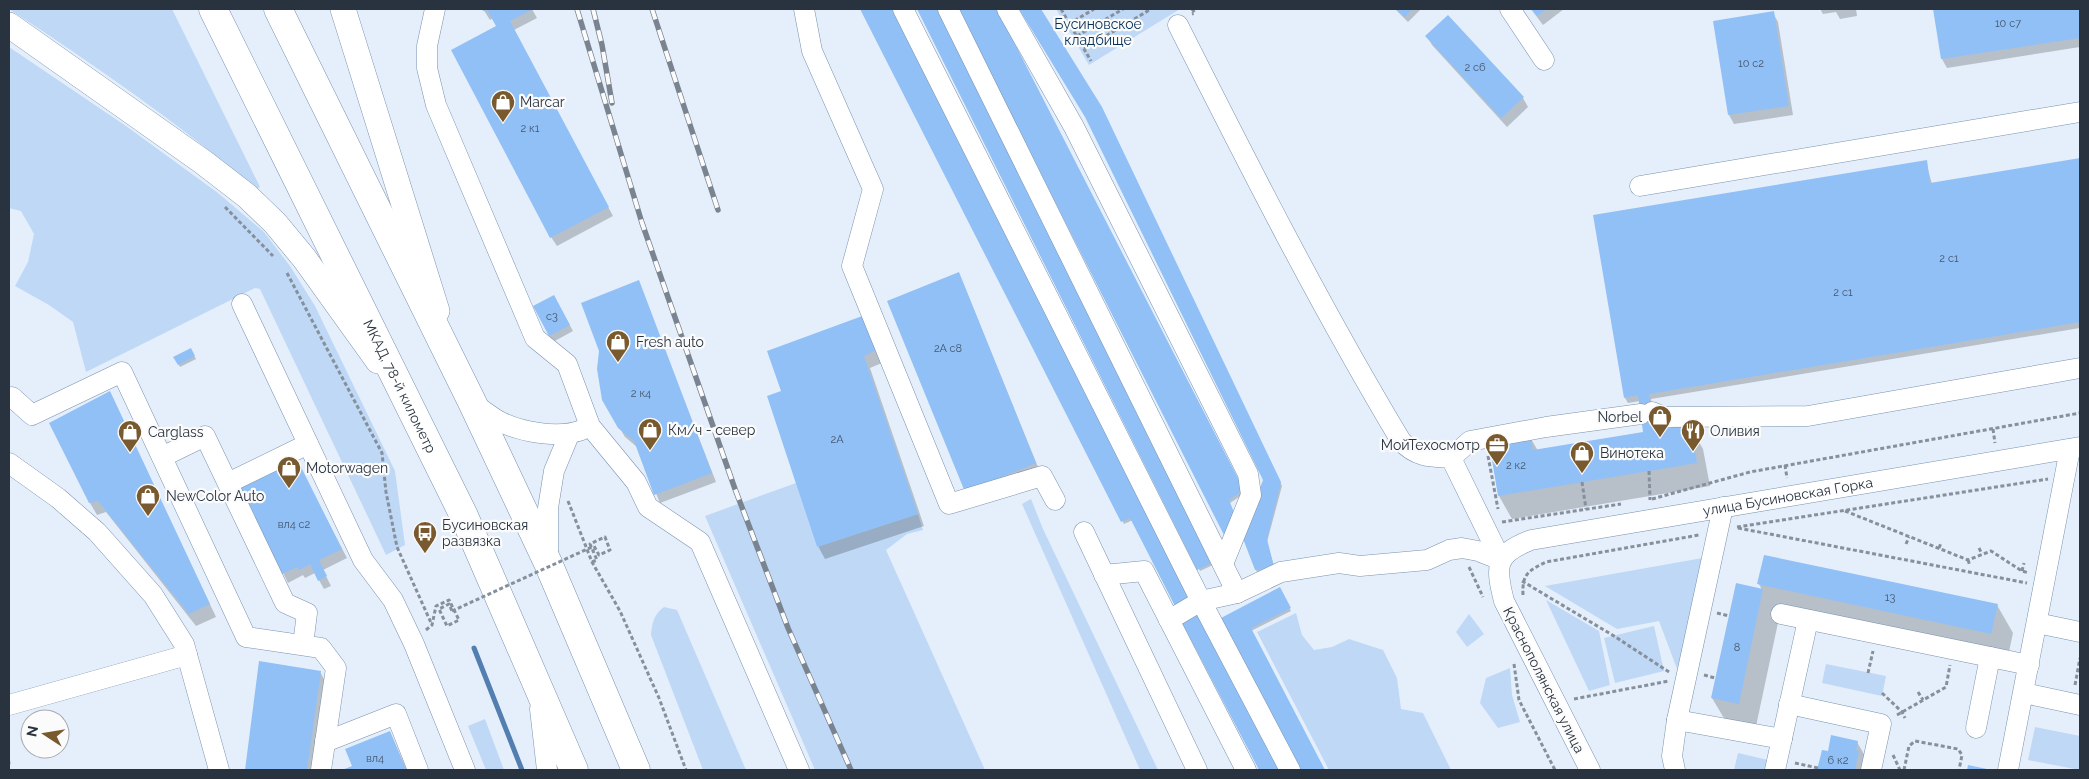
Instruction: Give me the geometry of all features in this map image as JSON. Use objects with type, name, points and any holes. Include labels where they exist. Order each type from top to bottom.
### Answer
[{"type":"highway","name":"МКАД, 78-й километр","points":[[213,9],[464,516],[574,770]]},
{"type":"highway","points":[[278,9],[472,402],[548,562],[636,770]]},
{"type":"main road","points":[[348,10],[455,368]]},
{"type":"main road","points":[[9,24],[203,162],[247,196],[275,223],[304,258],[410,405]]},
{"type":"street","points":[[435,9],[427,46],[427,68],[436,105],[535,338],[567,364],[590,426],[636,482],[648,506],[700,542],[799,770]]},
{"type":"street","points":[[804,9],[812,51],[873,189],[852,266],[949,504],[1042,476],[1055,500]]},
{"type":"street","points":[[903,9],[1201,601],[1290,770]]},
{"type":"street","points":[[948,9],[1237,593]]},
{"type":"street","points":[[1007,9],[1074,127],[1248,474],[1251,494],[1223,564]]},
{"type":"street","points":[[1510,9],[1544,60]]},
{"type":"street","points":[[1178,25],[1257,182],[1354,363],[1401,442],[1410,451],[1426,457],[1451,458],[1470,442],[1546,427],[1646,413],[1664,416],[1808,416],[2080,368]]},
{"type":"street","points":[[1640,186],[2080,112]]},
{"type":"street","points":[[242,304],[363,560],[393,600],[414,644],[465,770]]},
{"type":"street","points":[[12,397],[32,415],[122,372],[246,637],[321,648],[336,668],[321,770]]},
{"type":"street","points":[[472,402],[498,421],[527,430],[569,435],[590,426]]},
{"type":"street","points":[[548,562],[548,508],[554,471],[569,435]]},
{"type":"street","points":[[162,457],[205,436],[285,603],[308,613],[303,646]]},
{"type":"street","points":[[228,483],[308,444]]},
{"type":"street","points":[[2008,770],[2065,477],[2075,448]]},
{"type":"street","name":"улица Бусиновская Горка","points":[[1501,560],[1509,550],[1531,540],[2075,448]]},
{"type":"street","points":[[1451,458],[1501,560]]},
{"type":"street","points":[[9,463],[58,498],[97,532],[153,595],[184,644],[219,770]]},
{"type":"street","points":[[1675,770],[1672,756],[1677,720],[1723,507]]},
{"type":"street","points":[[1084,532],[1197,770]]},
{"type":"street","points":[[1169,620],[1201,601],[1237,593],[1281,572],[1339,563],[1360,566],[1427,560],[1449,550],[1462,548],[1478,551],[1501,560]]},
{"type":"street","name":"Краснополянская улица","points":[[1501,560],[1498,576],[1504,602],[1590,770]]},
{"type":"street","points":[[1104,575],[1144,572],[1246,770]]},
{"type":"street","points":[[1781,614],[2029,666]]},
{"type":"street","points":[[1776,765],[1808,620]]},
{"type":"street","points":[[2037,623],[2080,632]]},
{"type":"street","points":[[9,705],[188,655]]},
{"type":"street","points":[[1976,728],[1990,657]]},
{"type":"street","points":[[536,680],[547,770]]},
{"type":"street","points":[[2024,693],[2076,704]]},
{"type":"street","points":[[1789,704],[1881,724],[1871,770]]},
{"type":"street","points":[[325,742],[396,714],[418,770]]},
{"type":"street","points":[[1677,720],[1782,739]]},
{"type":"path","points":[[1062,9],[1091,61]]},
{"type":"path","points":[[1069,24],[1094,9]]},
{"type":"path","points":[[1077,36],[1123,9]]},
{"type":"path","points":[[1084,49],[1151,9]]},
{"type":"path","points":[[1641,501],[1750,472],[2080,413]]},
{"type":"path","points":[[1993,428],[1996,444]]},
{"type":"path","points":[[1487,451],[1500,522],[1622,504]]},
{"type":"path","points":[[1785,465],[1787,478]]},
{"type":"path","points":[[1649,471],[1650,500]]},
{"type":"path","points":[[2046,581],[1734,528],[2065,477]]},
{"type":"path","points":[[1582,482],[1586,510]]},
{"type":"path","points":[[567,499],[592,562],[620,611],[659,698],[686,770]]},
{"type":"path","points":[[1845,511],[1968,560],[1991,551],[2022,571],[2046,581]]},
{"type":"path","points":[[1523,598],[1522,581],[1531,569],[1546,562],[1718,531]]},
{"type":"path","points":[[1906,544],[1910,536]]},
{"type":"path","points":[[432,625],[436,606],[449,600],[459,620],[447,626],[439,609],[448,604],[452,611],[594,546],[599,555],[610,550],[604,537],[590,544],[597,560],[592,562]]},
{"type":"path","points":[[1939,548],[1941,543]]},
{"type":"path","points":[[1462,548],[1485,602]]},
{"type":"path","points":[[1979,548],[1982,554]]},
{"type":"path","points":[[1968,560],[1970,566]]},
{"type":"path","points":[[2022,571],[2024,563]]},
{"type":"path","points":[[1522,581],[1614,636],[1664,671]]},
{"type":"path","points":[[1881,724],[1946,687],[1954,650]]},
{"type":"path","points":[[2076,704],[2080,658]]},
{"type":"path","points":[[1514,662],[1520,700],[1554,770]]},
{"type":"path","points":[[1575,707],[1571,699],[1686,678]]},
{"type":"path","points":[[1882,692],[1902,712],[1904,718]]},
{"type":"path","points":[[1918,692],[1923,700]]},
{"type":"path","points":[[1904,770],[1909,746],[1915,741],[1958,749],[1962,755],[1959,770]]},
{"type":"path","points":[[1776,765],[1818,768]]},
{"type":"green space","points":[[9,9],[172,9],[260,187],[257,189],[136,96]]},
{"type":"green space","name":"Бусиновское кладбище","points":[[1056,9],[1180,9],[1089,65]]},
{"type":"green space","points":[[9,47],[126,126],[218,193],[264,232],[290,266],[315,306],[395,471],[405,545],[386,555],[260,289],[255,288],[86,372],[73,322],[49,305],[15,286],[28,262],[34,234],[21,211],[9,208]]},
{"type":"green space","points":[[796,483],[817,547],[918,514],[923,530],[907,534],[886,550],[985,770],[815,770],[705,516]]},
{"type":"green space","points":[[1031,499],[1043,529],[1158,770],[1140,770],[1022,504]]},
{"type":"green space","points":[[1708,557],[1677,669],[1659,621],[1617,629],[1545,586]]},
{"type":"green space","points":[[1546,600],[1599,631],[1610,685],[1589,691]]},
{"type":"green space","points":[[664,607],[677,610],[746,770],[703,770],[651,635],[654,619]]},
{"type":"green space","points":[[1296,613],[1302,635],[1314,650],[1332,647],[1349,639],[1383,650],[1397,678],[1401,709],[1423,713],[1451,770],[1329,770],[1257,632]]},
{"type":"green space","points":[[1469,614],[1484,634],[1467,647],[1456,632]]},
{"type":"green space","points":[[1654,626],[1664,671],[1615,683],[1604,638]]},
{"type":"green space","points":[[1826,664],[1886,676],[1882,696],[1822,683]]},
{"type":"green space","points":[[1510,668],[1512,695],[1520,722],[1498,728],[1480,703],[1486,678]]},
{"type":"green space","points":[[485,719],[504,770],[486,770],[468,726]]},
{"type":"green space","points":[[2035,727],[2080,736],[2080,770],[2028,760]]},
{"type":"green space","points":[[1738,753],[1768,760],[1766,770],[1734,770]]},
{"type":"building","points":[[482,9],[533,9],[510,21],[609,207],[550,238],[451,50],[496,26],[487,10],[483,11]]},
{"type":"building","points":[[860,9],[897,9],[1197,598],[1176,608],[1130,518],[1121,522]]},
{"type":"building","points":[[917,9],[939,9],[1215,561],[1197,570]]},
{"type":"building","points":[[957,9],[997,9],[1244,490],[1229,500],[1236,517],[1224,535]]},
{"type":"building","points":[[1019,9],[1041,9],[1102,107],[1281,482],[1267,539],[1274,567],[1255,570],[1242,536],[1263,480],[1085,117]]},
{"type":"building","points":[[1396,9],[1412,9],[1405,17]]},
{"type":"building","points":[[1531,9],[1547,9],[1537,16]]},
{"type":"building","points":[[1933,9],[2080,9],[2080,38],[1941,59]]},
{"type":"building","points":[[1774,11],[1789,106],[1728,115],[1713,21]]},
{"type":"building","points":[[1448,15],[1524,97],[1501,118],[1425,36]]},
{"type":"building","points":[[2080,158],[2080,322],[1649,394],[1655,430],[1691,424],[1697,463],[1498,496],[1489,442],[1530,436],[1533,450],[1643,432],[1638,395],[1624,398],[1593,215],[1927,160],[1930,183]]},
{"type":"building","points":[[959,272],[1036,463],[965,492],[887,301]]},
{"type":"building","points":[[639,280],[712,473],[654,495],[634,441],[618,428],[602,400],[597,369],[599,351],[581,303]]},
{"type":"building","points":[[554,295],[570,325],[549,336],[533,306]]},
{"type":"building","points":[[865,315],[878,349],[864,356],[918,514],[817,547],[767,396],[781,391],[767,351]]},
{"type":"building","points":[[191,348],[195,356],[178,365],[173,357]]},
{"type":"building","points":[[110,391],[210,604],[189,614],[98,501],[89,503],[49,423]]},
{"type":"building","points":[[296,457],[342,549],[319,560],[327,576],[318,581],[310,564],[299,570],[297,567],[282,574],[239,484]]},
{"type":"building","points":[[1764,555],[1998,604],[1991,634],[1757,584]]},
{"type":"building","points":[[1736,583],[1763,589],[1739,704],[1711,698]]},
{"type":"building","points":[[1280,587],[1291,608],[1251,628],[1325,770],[1297,770],[1219,619]]},
{"type":"building","points":[[1197,611],[1279,770],[1259,770],[1180,619]]},
{"type":"building","points":[[259,661],[321,671],[307,770],[245,770]]},
{"type":"building","points":[[390,731],[406,770],[342,770],[352,766],[345,749]]},
{"type":"building","points":[[1831,735],[1858,741],[1856,750],[1859,751],[1855,770],[1817,770],[1822,750],[1828,751]]},
{"type":"building","points":[[1968,765],[1987,769],[1987,770],[1967,770]]},
{"type":"waterway","points":[[474,648],[522,770]]},
{"type":"railway","points":[[577,9],[642,223],[735,489],[788,628],[851,770]]},
{"type":"railway","points":[[593,9],[602,45],[612,103]]},
{"type":"railway","points":[[652,9],[718,210]]},
{"type":"place","name":"Marcar","points":[[503,123]]},
{"type":"place","name":"Fresh auto","points":[[618,363]]},
{"type":"place","name":"Norbel","points":[[1660,438]]},
{"type":"place","name":"Км/ч - север","points":[[650,451]]},
{"type":"place","name":"Оливия","points":[[1693,452]]},
{"type":"place","name":"Carglass","points":[[130,453]]},
{"type":"place","name":"МойТехосмотр","points":[[1497,466]]},
{"type":"place","name":"Винотека","points":[[1582,474]]},
{"type":"place","name":"Motorwagen","points":[[289,489]]},
{"type":"place","name":"NewColor Auto","points":[[148,517]]},
{"type":"place","name":"Бусиновская развязка","points":[[425,554]]}]
